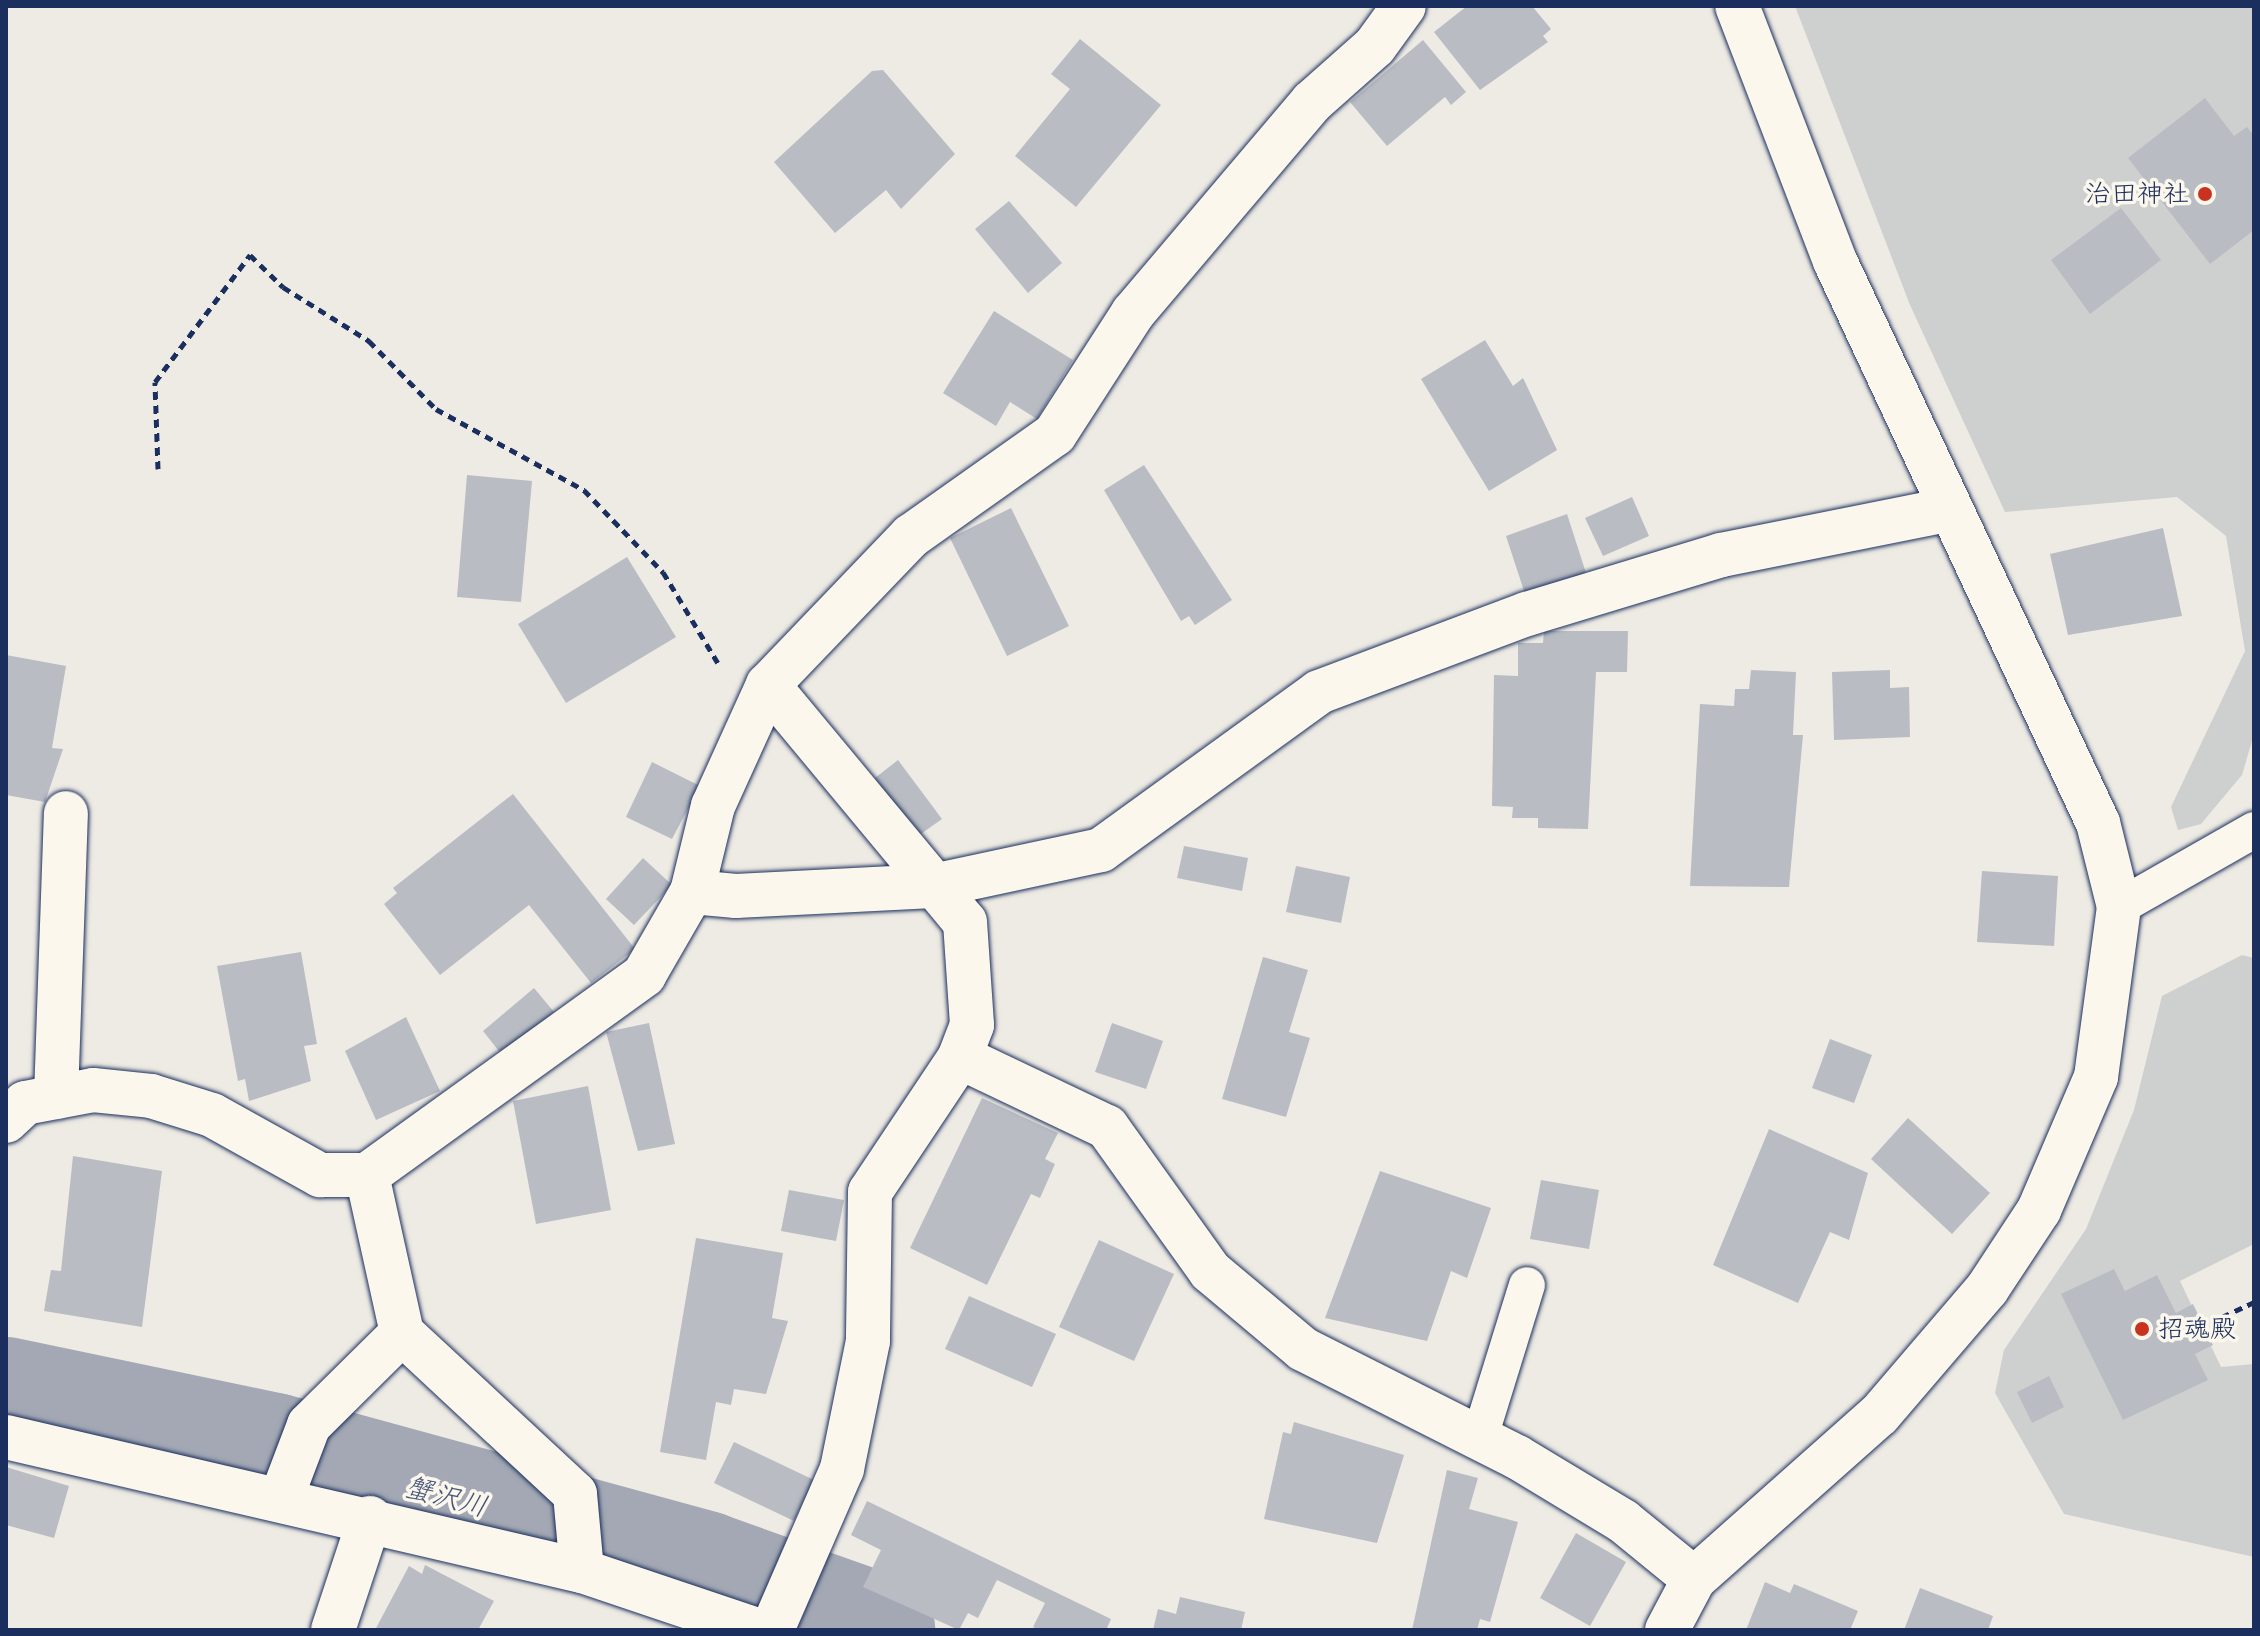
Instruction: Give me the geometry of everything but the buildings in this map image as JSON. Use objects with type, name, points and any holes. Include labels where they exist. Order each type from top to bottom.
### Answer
[{"type":"street","points":[[6,1121],[25,1103],[93,1090],[151,1096],[212,1115],[320,1175],[367,1175],[644,975],[692,892],[713,806],[768,685],[911,536],[1055,434],[1133,313],[1312,102],[1375,46],[1404,6]]},
{"type":"street","points":[[1667,1630],[1694,1579],[1879,1415],[1987,1289],[2039,1210],[2096,1077],[2119,907],[2098,823],[1946,510],[1835,261],[1737,6]]},
{"type":"street","points":[[692,892],[736,896],[933,886],[1101,850],[1319,692],[1527,614],[1721,555],[1946,510]]},
{"type":"street","points":[[6,1437],[283,1494],[370,1518],[581,1563],[776,1614],[842,1469],[868,1341],[870,1192],[960,1057],[972,1025],[965,922],[768,685]]},
{"type":"street","points":[[56,1097],[66,813]]},
{"type":"street","points":[[960,1057],[1107,1127],[1162,1212],[1222,1281],[1303,1349],[1479,1440],[1623,1521],[1694,1579]]},
{"type":"street","points":[[367,1175],[402,1333],[575,1494],[581,1563]]},
{"type":"street","points":[[283,1494],[309,1425],[402,1333]]},
{"type":"street","points":[[329,1627],[370,1518]]},
{"type":"lane","points":[[2119,907],[2254,830]]},
{"type":"lane","points":[[1479,1440],[1527,1285]]},
{"type":"path","points":[[158,469],[155,382],[250,255],[283,287],[369,341],[436,409],[584,490],[663,572],[737,690],[768,685]]},
{"type":"path","points":[[2222,1317],[2254,1302]]},
{"type":"shaded area","points":[[1795,6],[2254,6],[2254,734],[2242,775],[2201,824],[2178,830],[2171,807],[2245,651],[2226,536],[2177,497],[2005,512],[1910,305]]},
{"type":"shaded area","points":[[2242,955],[2254,958],[2254,1244],[2180,1281],[2221,1367],[2254,1364],[2254,1557],[2064,1514],[1995,1393],[2004,1350],[2086,1229],[2134,1110],[2162,996]]},
{"type":"waterway","name":"蟹沢川","points":[[6,1394],[274,1450],[704,1568],[878,1630]]},
{"type":"place","name":"治田神社","points":[[2205,194]]},
{"type":"place","name":"招魂殿","points":[[2142,1329]]}]
